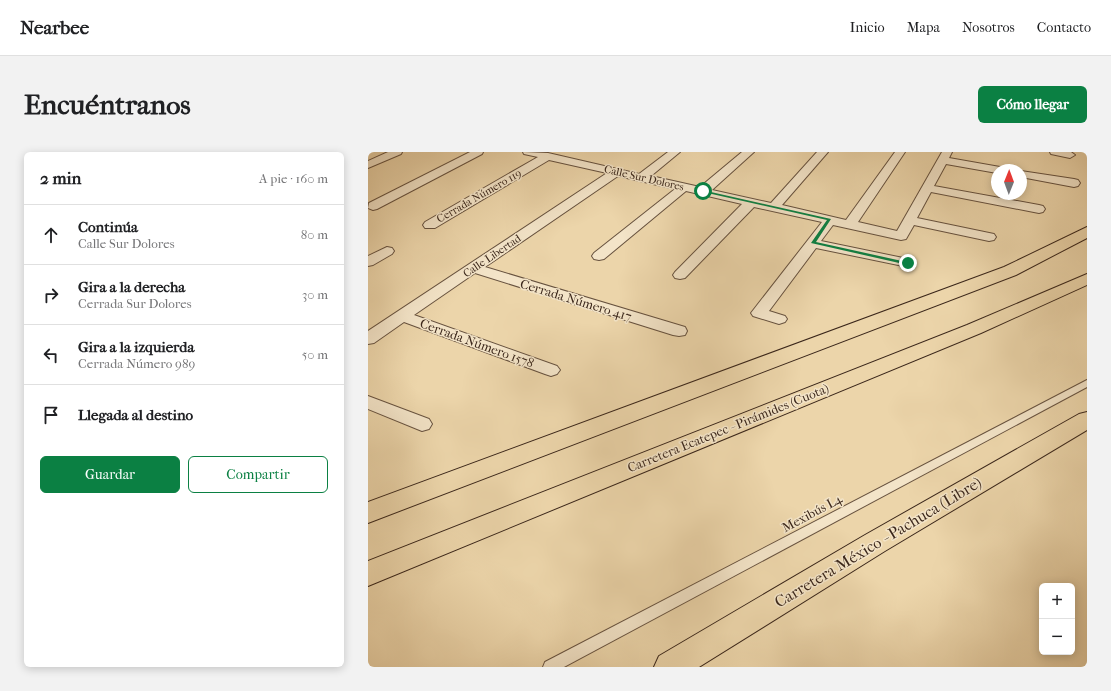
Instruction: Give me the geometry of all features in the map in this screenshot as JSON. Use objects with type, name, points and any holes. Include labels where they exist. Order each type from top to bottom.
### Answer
[{"type":"main road","points":[[368,513],[1010,271],[1087,232]]},
{"type":"main road","name":"Carretera Ecatepec - Pirámides (Cuota)","points":[[368,574],[974,328],[1087,279]]},
{"type":"main road","name":"Carretera México - Pachuca (Libre)","points":[[670,667],[875,543],[1087,420]]},
{"type":"street","points":[[368,165],[397,152]]},
{"type":"street","points":[[373,206],[478,152]]},
{"type":"street","name":"Calle Sur Dolores","points":[[528,152],[546,154],[616,172],[901,236],[909,220]]},
{"type":"street","points":[[642,177],[675,152]]},
{"type":"street","points":[[703,191],[749,152]]},
{"type":"street","points":[[774,207],[823,152]]},
{"type":"street","points":[[850,224],[900,152]]},
{"type":"street","points":[[1054,152],[1070,154]]},
{"type":"street","name":"Cerrada Número 119","points":[[430,225],[546,154]]},
{"type":"street","points":[[580,163],[592,156]]},
{"type":"street","points":[[988,237],[909,220],[945,156],[991,168]]},
{"type":"street","name":"Calle Libertad","points":[[368,340],[616,172]]},
{"type":"street","points":[[1027,175],[1074,183]]},
{"type":"street","points":[[599,256],[684,187]]},
{"type":"street","points":[[927,188],[1039,209]]},
{"type":"street","points":[[680,275],[751,202]]},
{"type":"street","points":[[779,319],[759,313],[830,220]]},
{"type":"street","points":[[813,242],[908,263]]},
{"type":"street","points":[[368,262],[387,251]]},
{"type":"street","name":"Cerrada Número 417","points":[[473,268],[679,331]]},
{"type":"street","name":"Cerrada Número 1578","points":[[402,316],[551,370]]},
{"type":"street","points":[[368,402],[422,424]]},
{"type":"lane","name":"Mexibús L4","points":[[550,667],[1087,383]]},
{"type":"route","points":[[703,191],[830,220],[813,242],[908,263]]}]
